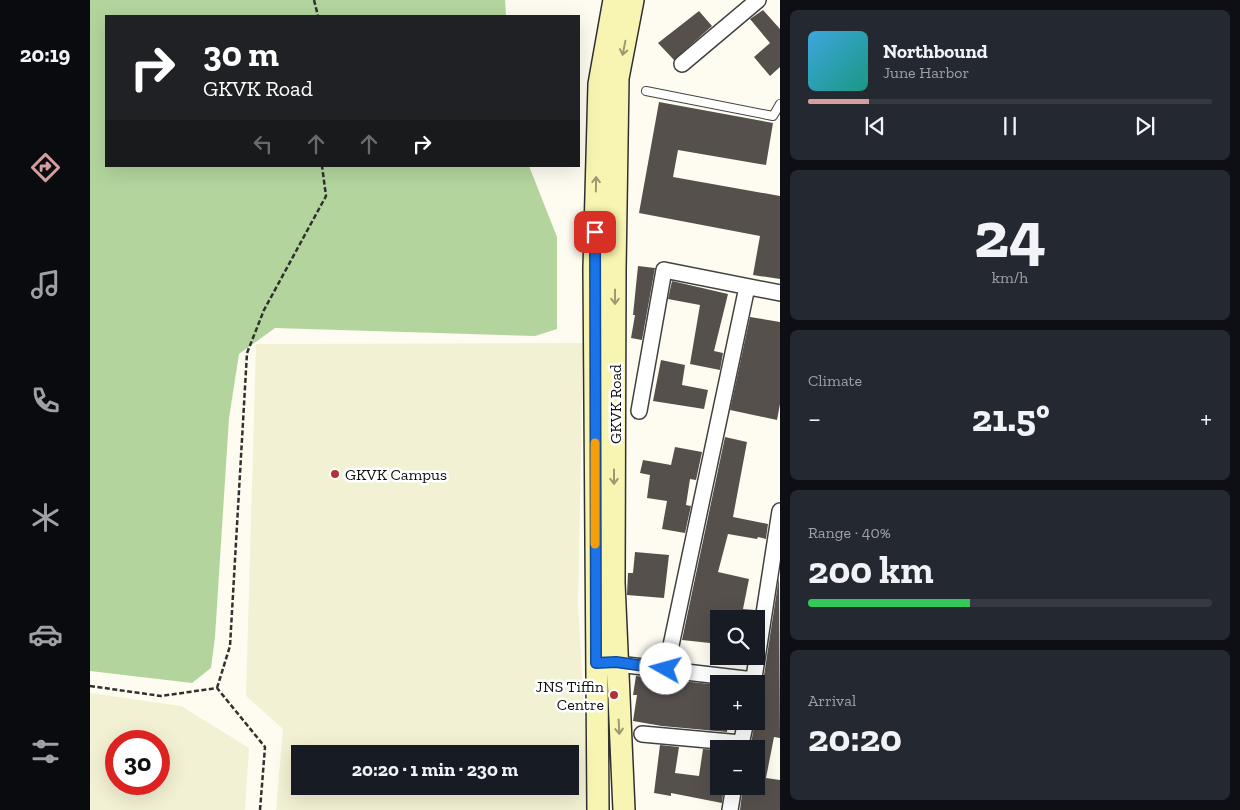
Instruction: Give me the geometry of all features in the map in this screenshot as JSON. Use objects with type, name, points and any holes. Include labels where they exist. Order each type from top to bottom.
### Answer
[{"type":"main road","name":"GKVK Road","points":[[614,0],[599,84],[594,269],[606,663],[624,810]]},
{"type":"main road","name":"GKVK Road","points":[[598,810],[606,663],[614,583],[618,78],[633,0]]},
{"type":"main road","points":[[594,269],[616,270]]},
{"type":"street","points":[[682,64],[758,0]]},
{"type":"street","points":[[639,411],[664,270],[780,293]]},
{"type":"street","points":[[666,669],[747,287]]},
{"type":"street","points":[[755,675],[780,511]]},
{"type":"street","points":[[606,663],[710,676]]},
{"type":"street","points":[[642,734],[710,742]]},
{"type":"street","points":[[730,810],[732,795]]},
{"type":"lane","points":[[646,92],[773,116],[780,104]]},
{"type":"path","points":[[314,0],[318,15]]},
{"type":"path","points":[[217,688],[230,646],[247,353],[264,310],[326,196],[322,167]]},
{"type":"path","points":[[90,686],[161,696],[217,688]]},
{"type":"path","points":[[217,688],[265,747],[260,810]]},
{"type":"green space","points":[[90,0],[505,0],[506,15],[105,15],[105,167],[529,167],[557,237],[557,329],[535,336],[275,328],[239,354],[229,418],[215,637],[211,668],[192,683],[90,671]]},
{"type":"green space","points":[[583,343],[578,605],[590,810],[276,810],[283,729],[246,696],[256,344]]},
{"type":"green space","points":[[90,693],[181,706],[249,748],[245,810],[90,810]]},
{"type":"building","points":[[763,10],[780,29],[780,67],[770,76],[754,57],[770,43],[750,19]]},
{"type":"building","points":[[699,11],[712,26],[674,60],[658,43]]},
{"type":"building","points":[[659,102],[773,123],[766,165],[678,150],[673,177],[780,196],[780,279],[753,275],[760,236],[639,213]]},
{"type":"building","points":[[638,266],[655,268],[642,340],[631,338],[635,315],[633,315]]},
{"type":"building","points":[[672,281],[728,294],[714,351],[723,353],[720,370],[690,364],[700,305],[668,299]]},
{"type":"building","points":[[750,317],[780,322],[780,404],[777,420],[730,410]]},
{"type":"building","points":[[661,360],[685,365],[682,385],[708,390],[704,409],[653,401]]},
{"type":"building","points":[[725,437],[747,442],[733,517],[768,524],[766,539],[728,534],[718,572],[749,579],[743,609],[755,610],[710,610],[710,643],[682,640]]},
{"type":"building","points":[[675,447],[702,452],[696,480],[690,479],[686,505],[691,506],[685,533],[662,529],[667,501],[647,498],[650,475],[640,473],[643,460],[671,465]]},
{"type":"building","points":[[635,552],[669,555],[664,598],[627,595],[628,573],[633,573]]},
{"type":"building","points":[[779,577],[780,738],[774,737],[766,778],[780,780],[780,810],[740,810],[742,795],[765,795],[765,740],[752,740],[753,730],[765,730],[764,675]]},
{"type":"building","points":[[636,676],[710,684],[710,730],[727,730],[727,732],[662,726],[633,721],[637,695],[633,695]]},
{"type":"building","points":[[660,745],[679,747],[675,773],[699,776],[703,749],[710,749],[710,795],[723,795],[722,803],[671,793],[671,796],[654,793]]},
{"type":"slow traffic","points":[[595,443],[595,544]]},
{"type":"place","name":"GKVK Campus","points":[[335,474]]},
{"type":"place","name":"JNS Tiffin Centre","points":[[614,695]]},
{"type":"route","points":[[595,232],[596,663],[616,662],[666,669]]}]
